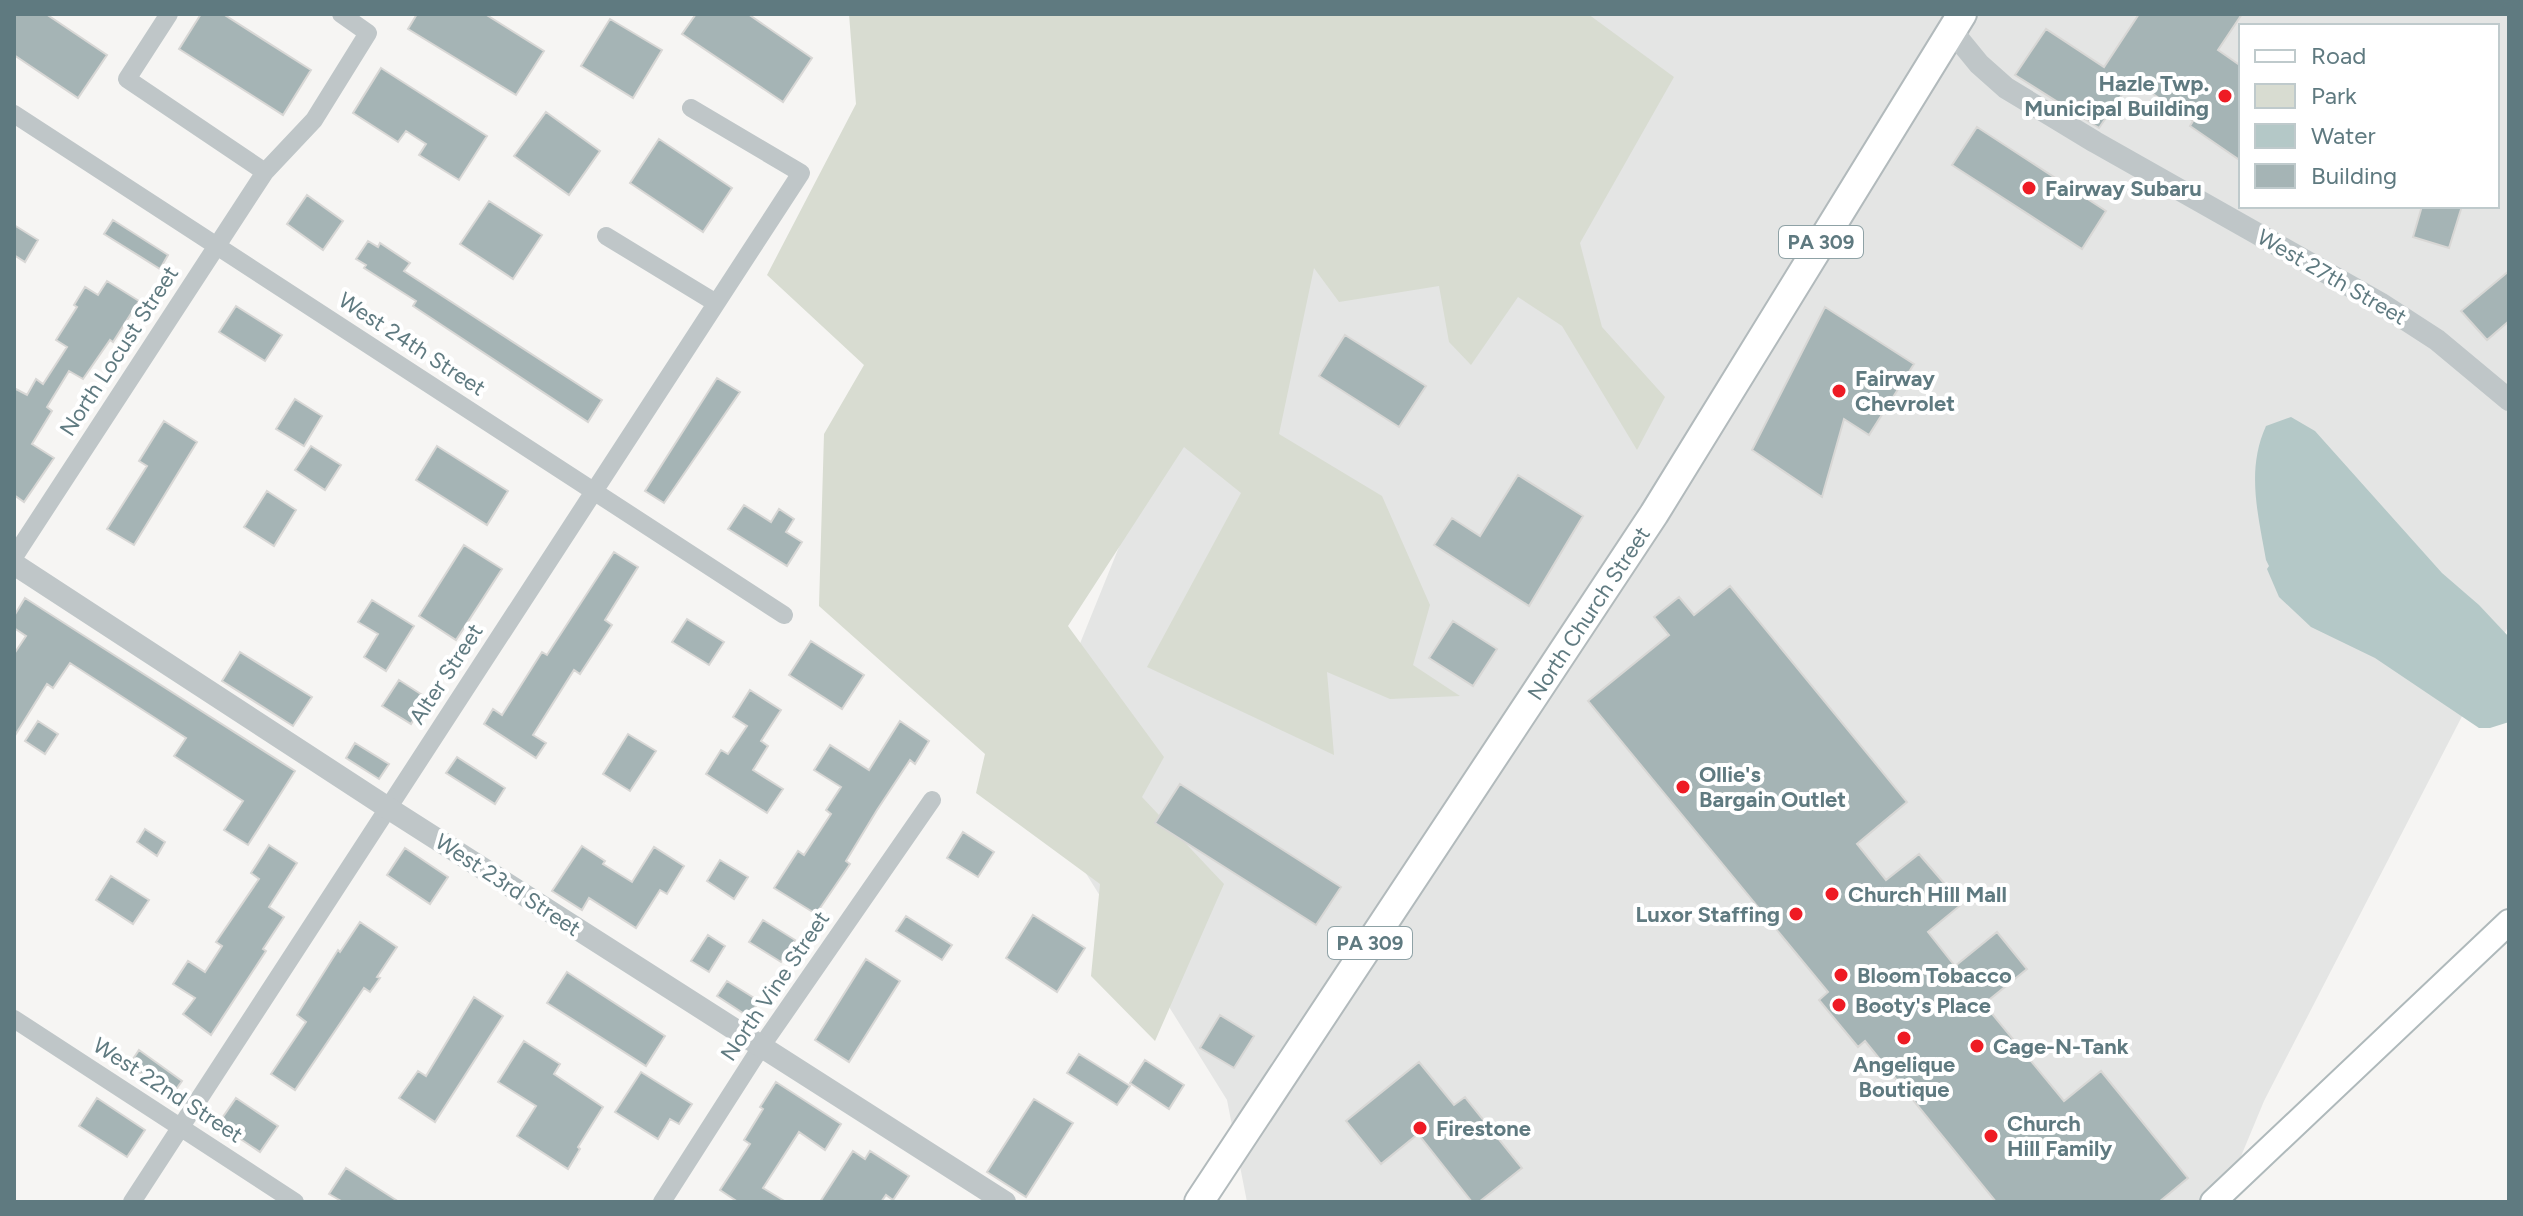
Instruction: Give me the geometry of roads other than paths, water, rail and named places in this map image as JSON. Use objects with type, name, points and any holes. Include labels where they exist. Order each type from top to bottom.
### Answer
[{"type":"main road","name":"North Church Street","points":[[1199,1202],[1654,514],[1957,23]]},
{"type":"main road","points":[[2213,1202],[2509,922]]},
{"type":"street","name":"North Locust Street","points":[[14,557],[265,172],[314,120],[368,33],[341,14]]},
{"type":"street","points":[[164,16],[127,79],[265,172]]},
{"type":"street","name":"West 27th Street","points":[[1957,23],[1979,64],[2006,88],[2095,142],[2380,303],[2437,340],[2509,400]]},
{"type":"street","name":"Alter Street","points":[[132,1202],[801,173],[691,108]]},
{"type":"street","name":"West 24th Street","points":[[14,114],[784,615]]},
{"type":"street","points":[[606,236],[716,303]]},
{"type":"street","name":"West 23rd Street","points":[[14,564],[388,808],[1005,1202]]},
{"type":"street","name":"North Vine Street","points":[[662,1202],[761,1047],[932,800]]},
{"type":"street","name":"West 22nd Street","points":[[14,1019],[295,1202]]},
{"type":"water","points":[[2291,417],[2315,431],[2442,573],[2479,605],[2509,637],[2509,722],[2479,728],[2375,658],[2311,627],[2279,597],[2267,569],[2269,566],[2257,509],[2256,459],[2266,426]]},
{"type":"place","name":"Hazle Twp. Municipal Building","points":[[2225,96]]},
{"type":"place","name":"Fairway Subaru","points":[[2029,188]]},
{"type":"place","name":"Fairway Chevrolet","points":[[1839,391]]},
{"type":"place","name":"Ollie's Bargain Outlet","points":[[1683,787]]},
{"type":"place","name":"Church Hill Mall","points":[[1832,894]]},
{"type":"place","name":"Luxor Staffing","points":[[1796,914]]},
{"type":"place","name":"Bloom Tobacco","points":[[1841,975]]},
{"type":"place","name":"Booty's Place","points":[[1839,1005]]},
{"type":"place","name":"Angelique Boutique","points":[[1904,1038]]},
{"type":"place","name":"Cage-N-Tank","points":[[1977,1046]]},
{"type":"place","name":"Firestone","points":[[1420,1128]]},
{"type":"place","name":"Church Hill Family","points":[[1991,1136]]}]
